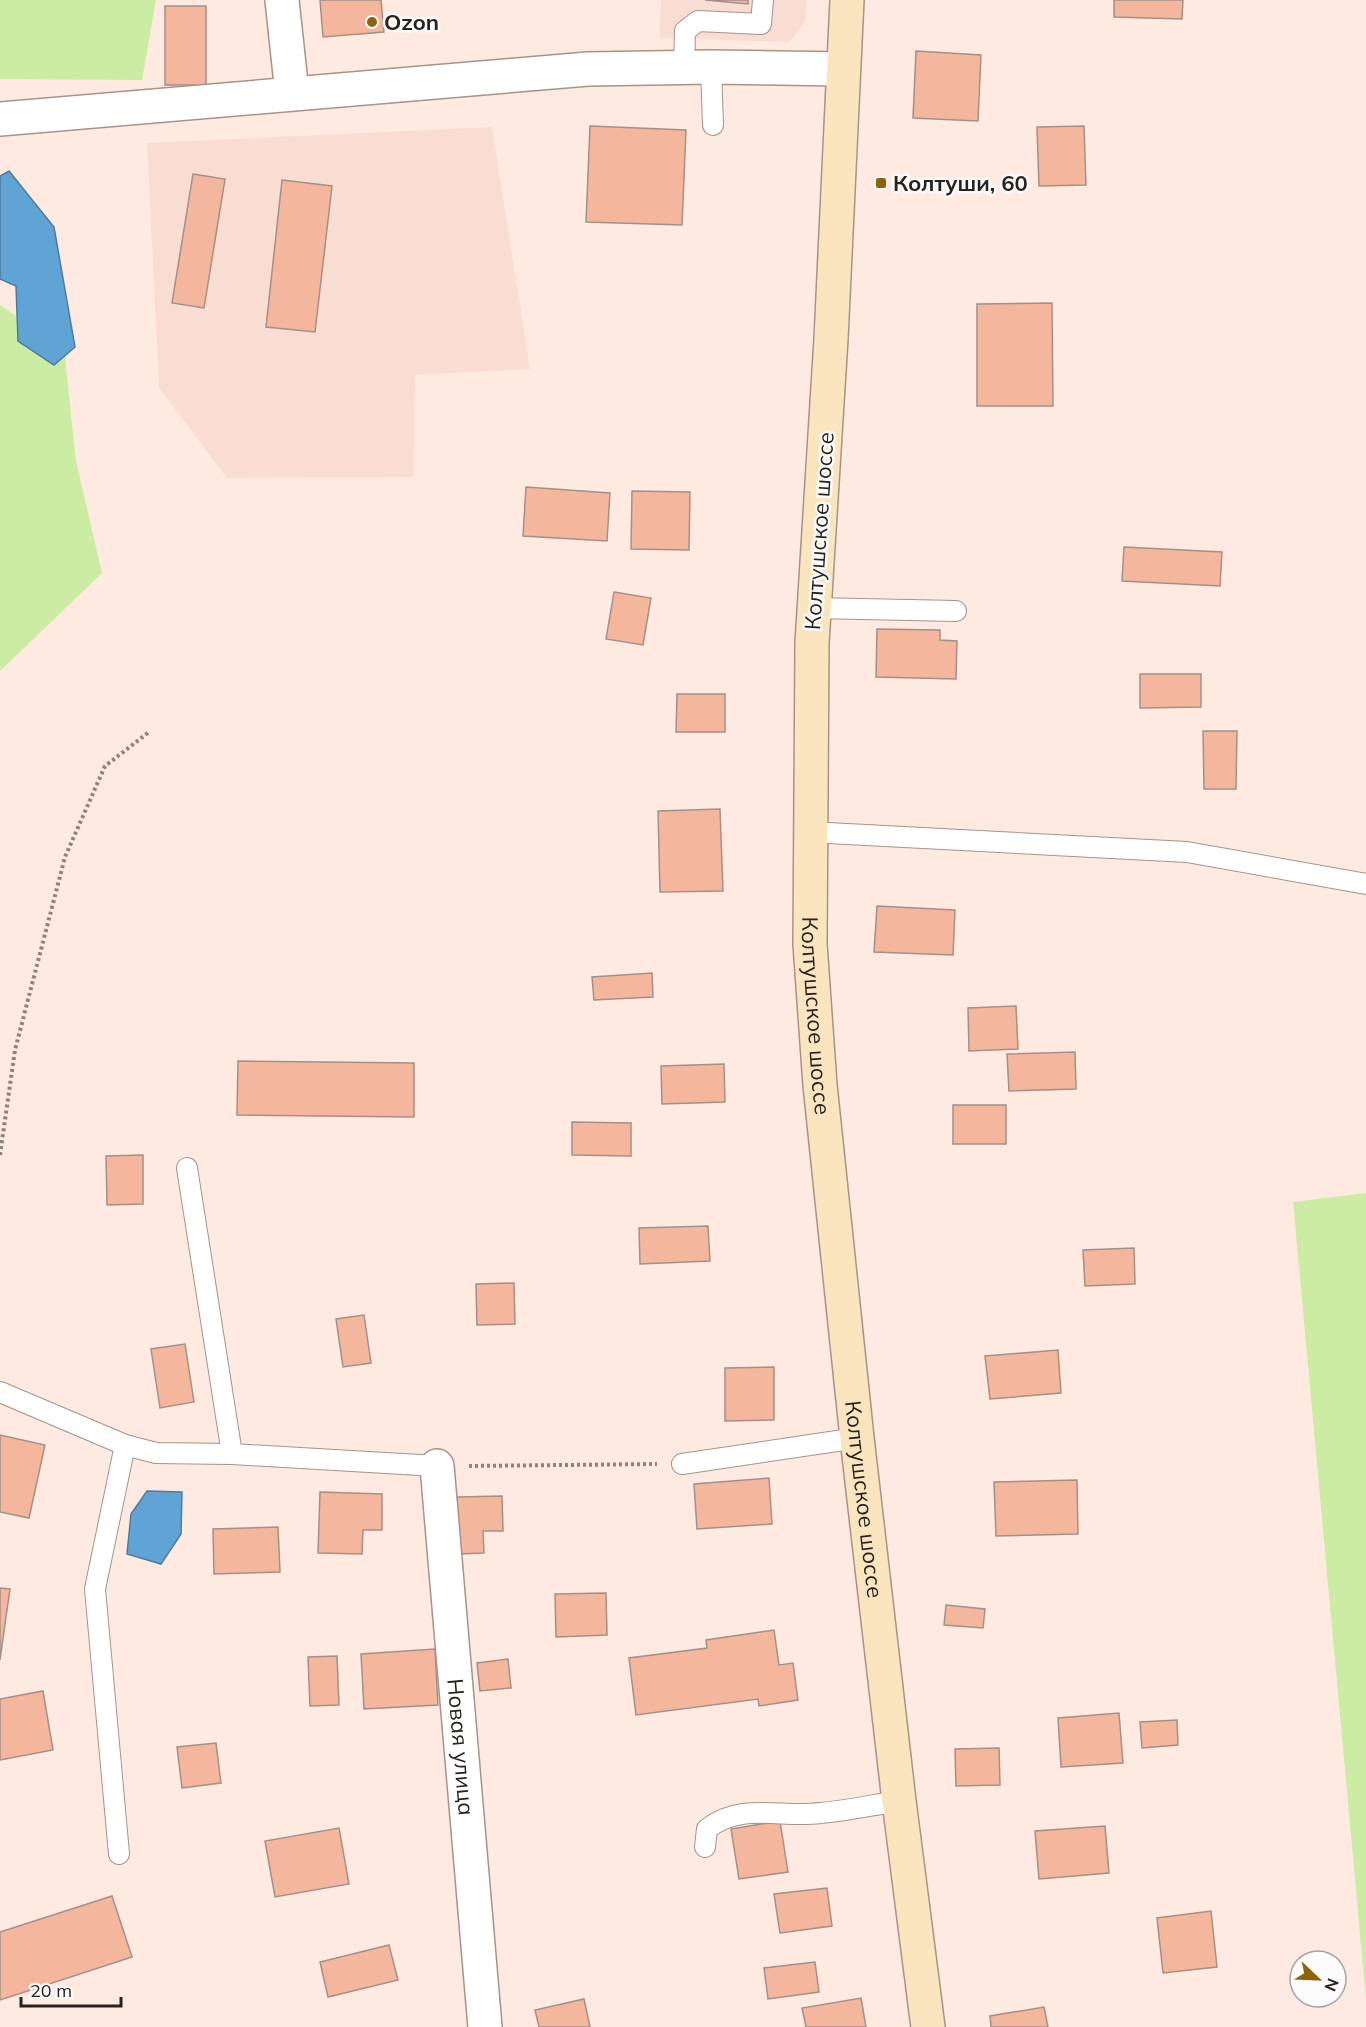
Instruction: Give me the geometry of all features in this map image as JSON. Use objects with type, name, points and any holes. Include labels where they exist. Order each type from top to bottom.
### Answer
[{"type":"main road","name":"Колтушское шоссе","points":[[847,0],[830,361],[812,643],[810,944],[820,1085],[857,1438],[928,2027]]},
{"type":"street","points":[[282,0],[292,93]]},
{"type":"street","points":[[0,119],[588,69],[698,67],[843,69]]},
{"type":"street","name":"Новая улица","points":[[437,1466],[485,2027]]},
{"type":"lane","points":[[713,125],[698,67],[685,31],[698,21],[761,24],[763,0]]},
{"type":"lane","points":[[814,608],[956,611]]},
{"type":"lane","points":[[809,832],[1187,852],[1366,884]]},
{"type":"lane","points":[[187,1168],[232,1454]]},
{"type":"lane","points":[[0,1392],[125,1445],[156,1453],[232,1454],[437,1466]]},
{"type":"lane","points":[[681,1464],[857,1438]]},
{"type":"lane","points":[[119,1854],[95,1589],[125,1445]]},
{"type":"lane","points":[[705,1847],[706,1829],[720,1818],[763,1812],[818,1814],[899,1801]]},
{"type":"path","points":[[0,1155],[15,1050],[65,857],[105,766],[149,732]]},
{"type":"path","points":[[437,1466],[681,1464]]},
{"type":"shaded area","points":[[661,0],[807,0],[805,22],[790,42],[659,38]]},
{"type":"shaded area","points":[[492,127],[530,369],[415,375],[414,477],[227,478],[159,388],[147,143]]},
{"type":"green space","points":[[0,0],[156,0],[142,80],[0,79]]},
{"type":"green space","points":[[0,305],[64,348],[76,461],[102,573],[0,671]]},
{"type":"green space","points":[[1366,1193],[1366,2000],[1293,1202]]},
{"type":"water","points":[[9,171],[54,227],[75,347],[54,365],[18,341],[16,286],[0,279],[0,176]]},
{"type":"water","points":[[147,1491],[182,1492],[181,1534],[161,1564],[127,1554],[131,1514]]},
{"type":"building","points":[[320,0],[381,0],[384,32],[323,37]]},
{"type":"building","points":[[705,0],[748,0],[748,4]]},
{"type":"building","points":[[1114,0],[1183,0],[1182,19],[1114,17]]},
{"type":"building","points":[[165,6],[206,6],[206,85],[165,85]]},
{"type":"building","points":[[916,51],[981,55],[978,121],[913,118]]},
{"type":"building","points":[[590,126],[686,130],[682,225],[586,222]]},
{"type":"building","points":[[1084,126],[1086,185],[1039,186],[1037,127]]},
{"type":"building","points":[[193,174],[225,179],[204,308],[172,303]]},
{"type":"building","points":[[282,180],[332,186],[315,332],[266,327]]},
{"type":"building","points":[[1052,303],[1053,406],[977,406],[977,304]]},
{"type":"building","points":[[526,487],[610,493],[607,541],[523,536]]},
{"type":"building","points":[[632,491],[690,492],[689,550],[631,549]]},
{"type":"building","points":[[1124,547],[1222,552],[1220,586],[1122,581]]},
{"type":"building","points":[[614,592],[651,598],[643,645],[606,639]]},
{"type":"building","points":[[877,629],[940,630],[940,640],[957,641],[956,679],[876,677]]},
{"type":"building","points":[[1140,674],[1201,674],[1201,707],[1140,708]]},
{"type":"building","points":[[677,694],[725,694],[725,732],[676,732]]},
{"type":"building","points":[[1203,731],[1237,731],[1236,789],[1204,789]]},
{"type":"building","points":[[720,809],[723,891],[660,892],[658,811]]},
{"type":"building","points":[[877,906],[955,910],[953,955],[874,952]]},
{"type":"building","points":[[652,973],[653,997],[594,1000],[592,977]]},
{"type":"building","points":[[1016,1006],[1018,1049],[969,1051],[968,1008]]},
{"type":"building","points":[[1075,1052],[1076,1089],[1009,1091],[1007,1054]]},
{"type":"building","points":[[238,1061],[414,1063],[414,1117],[237,1115]]},
{"type":"building","points":[[724,1064],[725,1102],[662,1104],[661,1066]]},
{"type":"building","points":[[953,1105],[1006,1105],[1006,1144],[953,1144]]},
{"type":"building","points":[[572,1122],[631,1123],[631,1156],[572,1155]]},
{"type":"building","points":[[143,1155],[143,1204],[107,1205],[106,1156]]},
{"type":"building","points":[[708,1226],[710,1261],[640,1264],[639,1228]]},
{"type":"building","points":[[1134,1248],[1135,1284],[1085,1286],[1083,1250]]},
{"type":"building","points":[[514,1283],[515,1324],[477,1325],[476,1284]]},
{"type":"building","points":[[364,1315],[371,1363],[343,1367],[336,1319]]},
{"type":"building","points":[[185,1344],[194,1402],[160,1408],[151,1349]]},
{"type":"building","points":[[1058,1350],[1061,1393],[990,1399],[985,1356]]},
{"type":"building","points":[[774,1367],[774,1420],[725,1421],[725,1368]]},
{"type":"building","points":[[0,1435],[45,1445],[29,1518],[0,1512]]},
{"type":"building","points":[[769,1478],[772,1524],[697,1529],[694,1484]]},
{"type":"building","points":[[1077,1480],[1078,1534],[996,1536],[994,1482]]},
{"type":"building","points":[[320,1492],[382,1494],[382,1530],[363,1530],[362,1554],[318,1553]]},
{"type":"building","points":[[502,1496],[503,1531],[483,1531],[484,1553],[458,1554],[457,1497]]},
{"type":"building","points":[[278,1527],[280,1572],[214,1574],[213,1529]]},
{"type":"building","points":[[0,1588],[10,1589],[0,1660]]},
{"type":"building","points":[[606,1593],[607,1635],[556,1637],[555,1594]]},
{"type":"building","points":[[946,1605],[985,1609],[983,1628],[944,1625]]},
{"type":"building","points":[[774,1630],[779,1665],[793,1663],[798,1700],[759,1706],[758,1699],[636,1715],[629,1658],[707,1648],[706,1640]]},
{"type":"building","points":[[435,1649],[438,1705],[364,1709],[361,1654]]},
{"type":"building","points":[[337,1656],[339,1705],[310,1706],[308,1657]]},
{"type":"building","points":[[508,1659],[511,1688],[480,1691],[477,1663]]},
{"type":"building","points":[[43,1691],[53,1750],[0,1760],[0,1699]]},
{"type":"building","points":[[1119,1713],[1123,1763],[1061,1767],[1058,1718]]},
{"type":"building","points":[[1177,1720],[1178,1745],[1142,1748],[1140,1722]]},
{"type":"building","points":[[216,1743],[221,1783],[182,1788],[177,1747]]},
{"type":"building","points":[[999,1748],[1000,1785],[956,1786],[955,1749]]},
{"type":"building","points":[[780,1821],[788,1872],[739,1879],[731,1829]]},
{"type":"building","points":[[1105,1826],[1109,1873],[1039,1879],[1035,1831]]},
{"type":"building","points":[[339,1828],[349,1884],[275,1897],[265,1841]]},
{"type":"building","points":[[827,1888],[832,1926],[780,1933],[774,1894]]},
{"type":"building","points":[[112,1896],[132,1957],[0,2000],[0,1932]]},
{"type":"building","points":[[1211,1911],[1217,1967],[1163,1973],[1157,1918]]},
{"type":"building","points":[[389,1945],[398,1980],[328,1997],[320,1962]]},
{"type":"building","points":[[815,1962],[819,1992],[768,1999],[764,1968]]},
{"type":"building","points":[[861,1998],[866,2027],[806,2027],[802,2008]]},
{"type":"building","points":[[584,1999],[590,2027],[539,2027],[535,2010]]},
{"type":"building","points":[[1044,2007],[1048,2027],[991,2027],[990,2016]]},
{"type":"place","name":"Ozon","points":[[372,22]]},
{"type":"place","name":"Колтуши, 60","points":[[881,183]]}]
